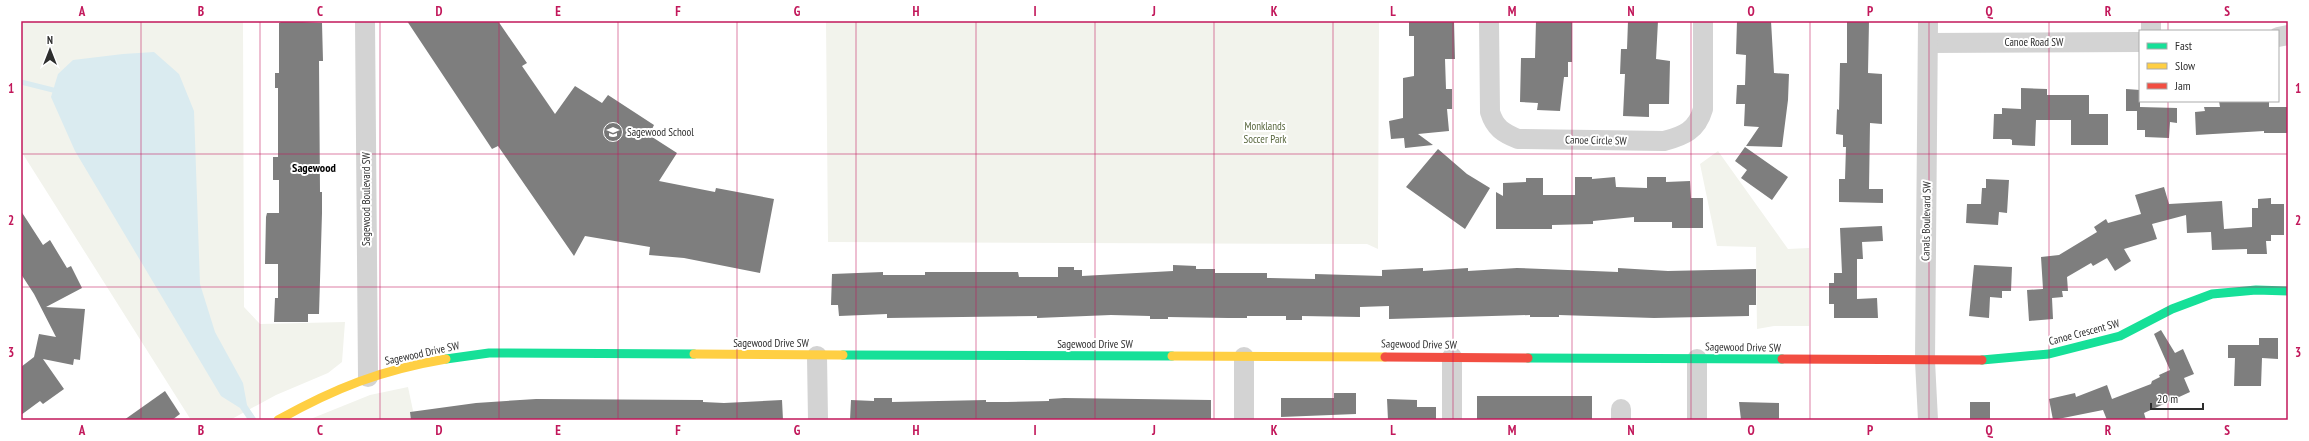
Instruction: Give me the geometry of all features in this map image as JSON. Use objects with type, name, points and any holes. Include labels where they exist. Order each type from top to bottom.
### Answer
[{"type":"street","name":"Sagewood Boulevard SW","points":[[365,21],[368,377]]},
{"type":"street","name":"Canoe Circle SW","points":[[1489,21],[1490,112],[1493,122],[1499,130],[1518,139],[1664,141],[1679,137],[1692,130],[1700,121],[1703,109],[1704,21]]},
{"type":"street","name":"Canals Boulevard SW","points":[[1928,21],[1925,361],[1928,420]]},
{"type":"street","name":"Canoe Road SW","points":[[1928,43],[2139,42]]},
{"type":"street","name":"Canoe Crescent SW","points":[[1925,361],[1984,360],[2049,354],[2120,336],[2172,309],[2212,294],[2256,290],[2288,291]]},
{"type":"street","name":"Sagewood Drive SW","points":[[278,420],[333,390],[368,377],[448,358],[489,354],[1452,357],[1925,361]]},
{"type":"street","points":[[817,356],[818,420]]},
{"type":"street","points":[[1244,357],[1244,420]]},
{"type":"street","points":[[1452,357],[1452,420]]},
{"type":"street","points":[[1697,359],[1697,420]]},
{"type":"green space","points":[[21,21],[243,21],[244,307],[260,324],[345,322],[342,362],[328,373],[276,395],[230,420],[191,420],[21,151]]},
{"type":"green space","name":"Monklands Soccer Park","points":[[826,21],[1379,21],[1378,249],[1367,244],[828,242]]},
{"type":"green space","points":[[1718,151],[1788,249],[1809,248],[1809,326],[1774,326],[1757,329],[1756,247],[1717,246],[1700,164]]},
{"type":"green space","points":[[408,387],[415,420],[308,420],[370,395]]},
{"type":"shaded area","points":[[154,52],[179,74],[194,111],[200,284],[215,332],[243,383],[247,405],[257,420],[248,420],[240,408],[221,396],[75,151],[51,97],[58,74],[73,60]]},
{"type":"building","points":[[283,21],[322,23],[323,61],[319,61],[320,192],[322,192],[322,213],[319,314],[308,314],[308,322],[274,322],[275,298],[278,298],[278,264],[265,264],[267,213],[279,213],[279,180],[273,180],[273,157],[278,157],[278,88],[275,88],[275,73],[279,73],[279,23]]},
{"type":"building","points":[[407,21],[498,21],[527,63],[522,66],[555,114],[575,86],[602,103],[608,95],[654,125],[649,135],[677,153],[659,181],[715,192],[716,188],[774,199],[760,273],[684,258],[649,255],[650,247],[585,236],[574,256],[498,146],[492,149]]},
{"type":"building","points":[[1409,21],[1454,21],[1455,59],[1445,59],[1446,89],[1452,89],[1452,109],[1447,109],[1449,131],[1418,134],[1433,145],[1405,148],[1404,138],[1391,139],[1389,121],[1403,118],[1403,78],[1414,76],[1414,36],[1409,36]]},
{"type":"building","points":[[1536,21],[1572,21],[1572,62],[1568,62],[1568,77],[1564,77],[1560,111],[1537,110],[1538,103],[1520,102],[1521,58],[1535,58]]},
{"type":"building","points":[[1628,21],[1658,21],[1656,59],[1670,61],[1669,104],[1649,104],[1649,117],[1623,116],[1625,74],[1620,74],[1621,49],[1627,49]]},
{"type":"building","points":[[1737,21],[1771,21],[1774,73],[1789,74],[1788,100],[1782,147],[1746,146],[1759,127],[1744,126],[1745,104],[1736,104],[1737,85],[1745,85],[1746,55],[1736,54]]},
{"type":"building","points":[[1847,21],[1869,21],[1868,73],[1882,74],[1882,124],[1870,123],[1869,189],[1883,189],[1883,203],[1839,202],[1839,179],[1845,179],[1846,147],[1843,147],[1843,135],[1836,134],[1837,109],[1839,110],[1840,63],[1847,63]]},
{"type":"building","points":[[2021,88],[2047,89],[2047,95],[2089,95],[2089,114],[2108,114],[2108,145],[2071,145],[2071,120],[2036,120],[2035,146],[2012,145],[2012,140],[2010,139],[1993,139],[1994,114],[2002,114],[2002,108],[2021,109]]},
{"type":"building","points":[[2126,89],[2139,90],[2140,107],[2177,108],[2177,123],[2170,122],[2169,138],[2145,137],[2145,130],[2137,130],[2137,111],[2126,111]]},
{"type":"building","points":[[2219,102],[2269,102],[2269,107],[2288,107],[2288,133],[2264,133],[2264,131],[2196,135],[2195,112],[2205,111],[2204,107],[2220,107]]},
{"type":"building","points":[[1745,147],[1788,177],[1772,200],[1741,178],[1747,170],[1735,161]]},
{"type":"building","points":[[1438,149],[1467,174],[1490,188],[1465,229],[1406,187]]},
{"type":"building","points":[[1575,177],[1592,177],[1592,179],[1615,177],[1616,187],[1647,188],[1647,177],[1666,177],[1666,182],[1690,181],[1691,198],[1703,198],[1703,228],[1672,228],[1672,222],[1634,222],[1634,217],[1593,221],[1593,224],[1552,225],[1552,229],[1496,229],[1496,192],[1503,196],[1503,183],[1526,182],[1526,178],[1543,178],[1543,195],[1575,195]]},
{"type":"building","points":[[1986,179],[2009,180],[2007,213],[1999,212],[1998,225],[1966,223],[1967,204],[1981,204],[1982,188],[1986,188]]},
{"type":"building","points":[[2164,187],[2169,204],[2222,201],[2224,229],[2252,227],[2252,208],[2258,208],[2258,199],[2271,198],[2271,204],[2284,204],[2284,235],[2271,235],[2271,241],[2266,241],[2267,254],[2247,254],[2247,249],[2212,250],[2211,232],[2187,233],[2186,215],[2152,224],[2157,239],[2124,249],[2131,261],[2115,271],[2107,258],[2093,266],[2091,263],[2067,277],[2068,291],[2062,291],[2063,297],[2052,298],[2053,319],[2029,321],[2027,290],[2043,289],[2041,257],[2059,255],[2097,232],[2094,227],[2106,219],[2108,223],[2141,214],[2135,195]]},
{"type":"building","points":[[21,211],[43,245],[50,240],[67,268],[71,266],[82,288],[46,307],[85,309],[80,360],[74,359],[73,365],[43,359],[64,389],[43,404],[40,401],[21,415],[21,367],[34,357],[39,334],[56,337],[34,294],[21,274]]},
{"type":"building","points":[[1882,226],[1883,241],[1862,242],[1863,259],[1857,259],[1857,299],[1877,298],[1878,318],[1834,318],[1834,304],[1829,304],[1829,283],[1834,283],[1834,273],[1842,273],[1840,228]]},
{"type":"building","points":[[1173,265],[1196,266],[1196,269],[1215,269],[1215,273],[1267,273],[1267,278],[1315,279],[1315,274],[1382,276],[1382,270],[1423,268],[1423,271],[1468,268],[1468,271],[1517,268],[1618,272],[1618,268],[1668,271],[1756,269],[1756,305],[1749,305],[1749,316],[1654,318],[1559,315],[1559,317],[1530,317],[1530,315],[1389,319],[1389,306],[1360,307],[1360,317],[1302,316],[1302,320],[1286,320],[1286,316],[1247,316],[1247,318],[1168,317],[1168,319],[1150,319],[1150,316],[1111,315],[1037,318],[1037,316],[887,318],[887,314],[839,316],[838,305],[831,305],[832,274],[883,272],[883,275],[925,275],[925,272],[1018,272],[1019,277],[1058,277],[1058,267],[1074,267],[1074,270],[1082,270],[1082,276],[1173,271]]},
{"type":"building","points":[[1974,265],[2012,267],[2011,291],[2002,291],[2002,298],[1990,297],[1989,318],[1969,316]]},
{"type":"building","points":[[2161,330],[2175,353],[2183,349],[2194,374],[2184,378],[2190,392],[2144,413],[2146,420],[2107,420],[2103,410],[2053,420],[2049,399],[2075,393],[2076,397],[2107,385],[2112,399],[2151,384],[2152,381],[2160,377],[2159,375],[2170,370],[2154,334]]},
{"type":"building","points":[[2259,338],[2278,338],[2278,359],[2262,358],[2261,386],[2234,386],[2235,358],[2228,358],[2228,345],[2259,345]]},
{"type":"building","points":[[165,391],[180,414],[172,420],[124,420]]},
{"type":"building","points":[[1334,393],[1356,393],[1356,414],[1281,417],[1281,398],[1334,398]]},
{"type":"building","points":[[1477,396],[1592,396],[1592,420],[1477,420]]},
{"type":"building","points":[[874,398],[892,398],[892,402],[986,400],[986,402],[1007,402],[1049,401],[1049,399],[1064,398],[1211,400],[1211,420],[850,420],[851,400],[874,401]]},
{"type":"building","points":[[536,399],[703,400],[703,402],[724,403],[782,400],[783,420],[411,420],[410,412],[476,403]]},
{"type":"building","points":[[1387,399],[1417,400],[1417,407],[1436,407],[1436,420],[1388,420]]},
{"type":"building","points":[[1739,402],[1779,403],[1779,420],[1741,420]]},
{"type":"building","points":[[1970,402],[1990,402],[1990,420],[1970,420]]},
{"type":"waterway","points":[[21,82],[53,90]]},
{"type":"traffic: fast","points":[[1982,360],[2049,354],[2120,336],[2172,309],[2212,294],[2256,290],[2288,291]]},
{"type":"traffic: fast","points":[[446,359],[489,353],[694,354]]},
{"type":"traffic: fast","points":[[843,355],[1172,356]]},
{"type":"traffic: fast","points":[[1528,358],[1782,359]]},
{"type":"traffic: slow","points":[[694,354],[843,355]]},
{"type":"traffic: slow","points":[[1172,356],[1385,357]]},
{"type":"traffic: slow","points":[[278,420],[319,399],[359,382],[422,363],[446,359]]},
{"type":"traffic: jam","points":[[1385,357],[1528,358]]},
{"type":"traffic: jam","points":[[1782,359],[1982,360]]},
{"type":"place","name":"Sagewood School","points":[[613,132]]},
{"type":"district","name":"Sagewood","points":[[314,167]]}]
